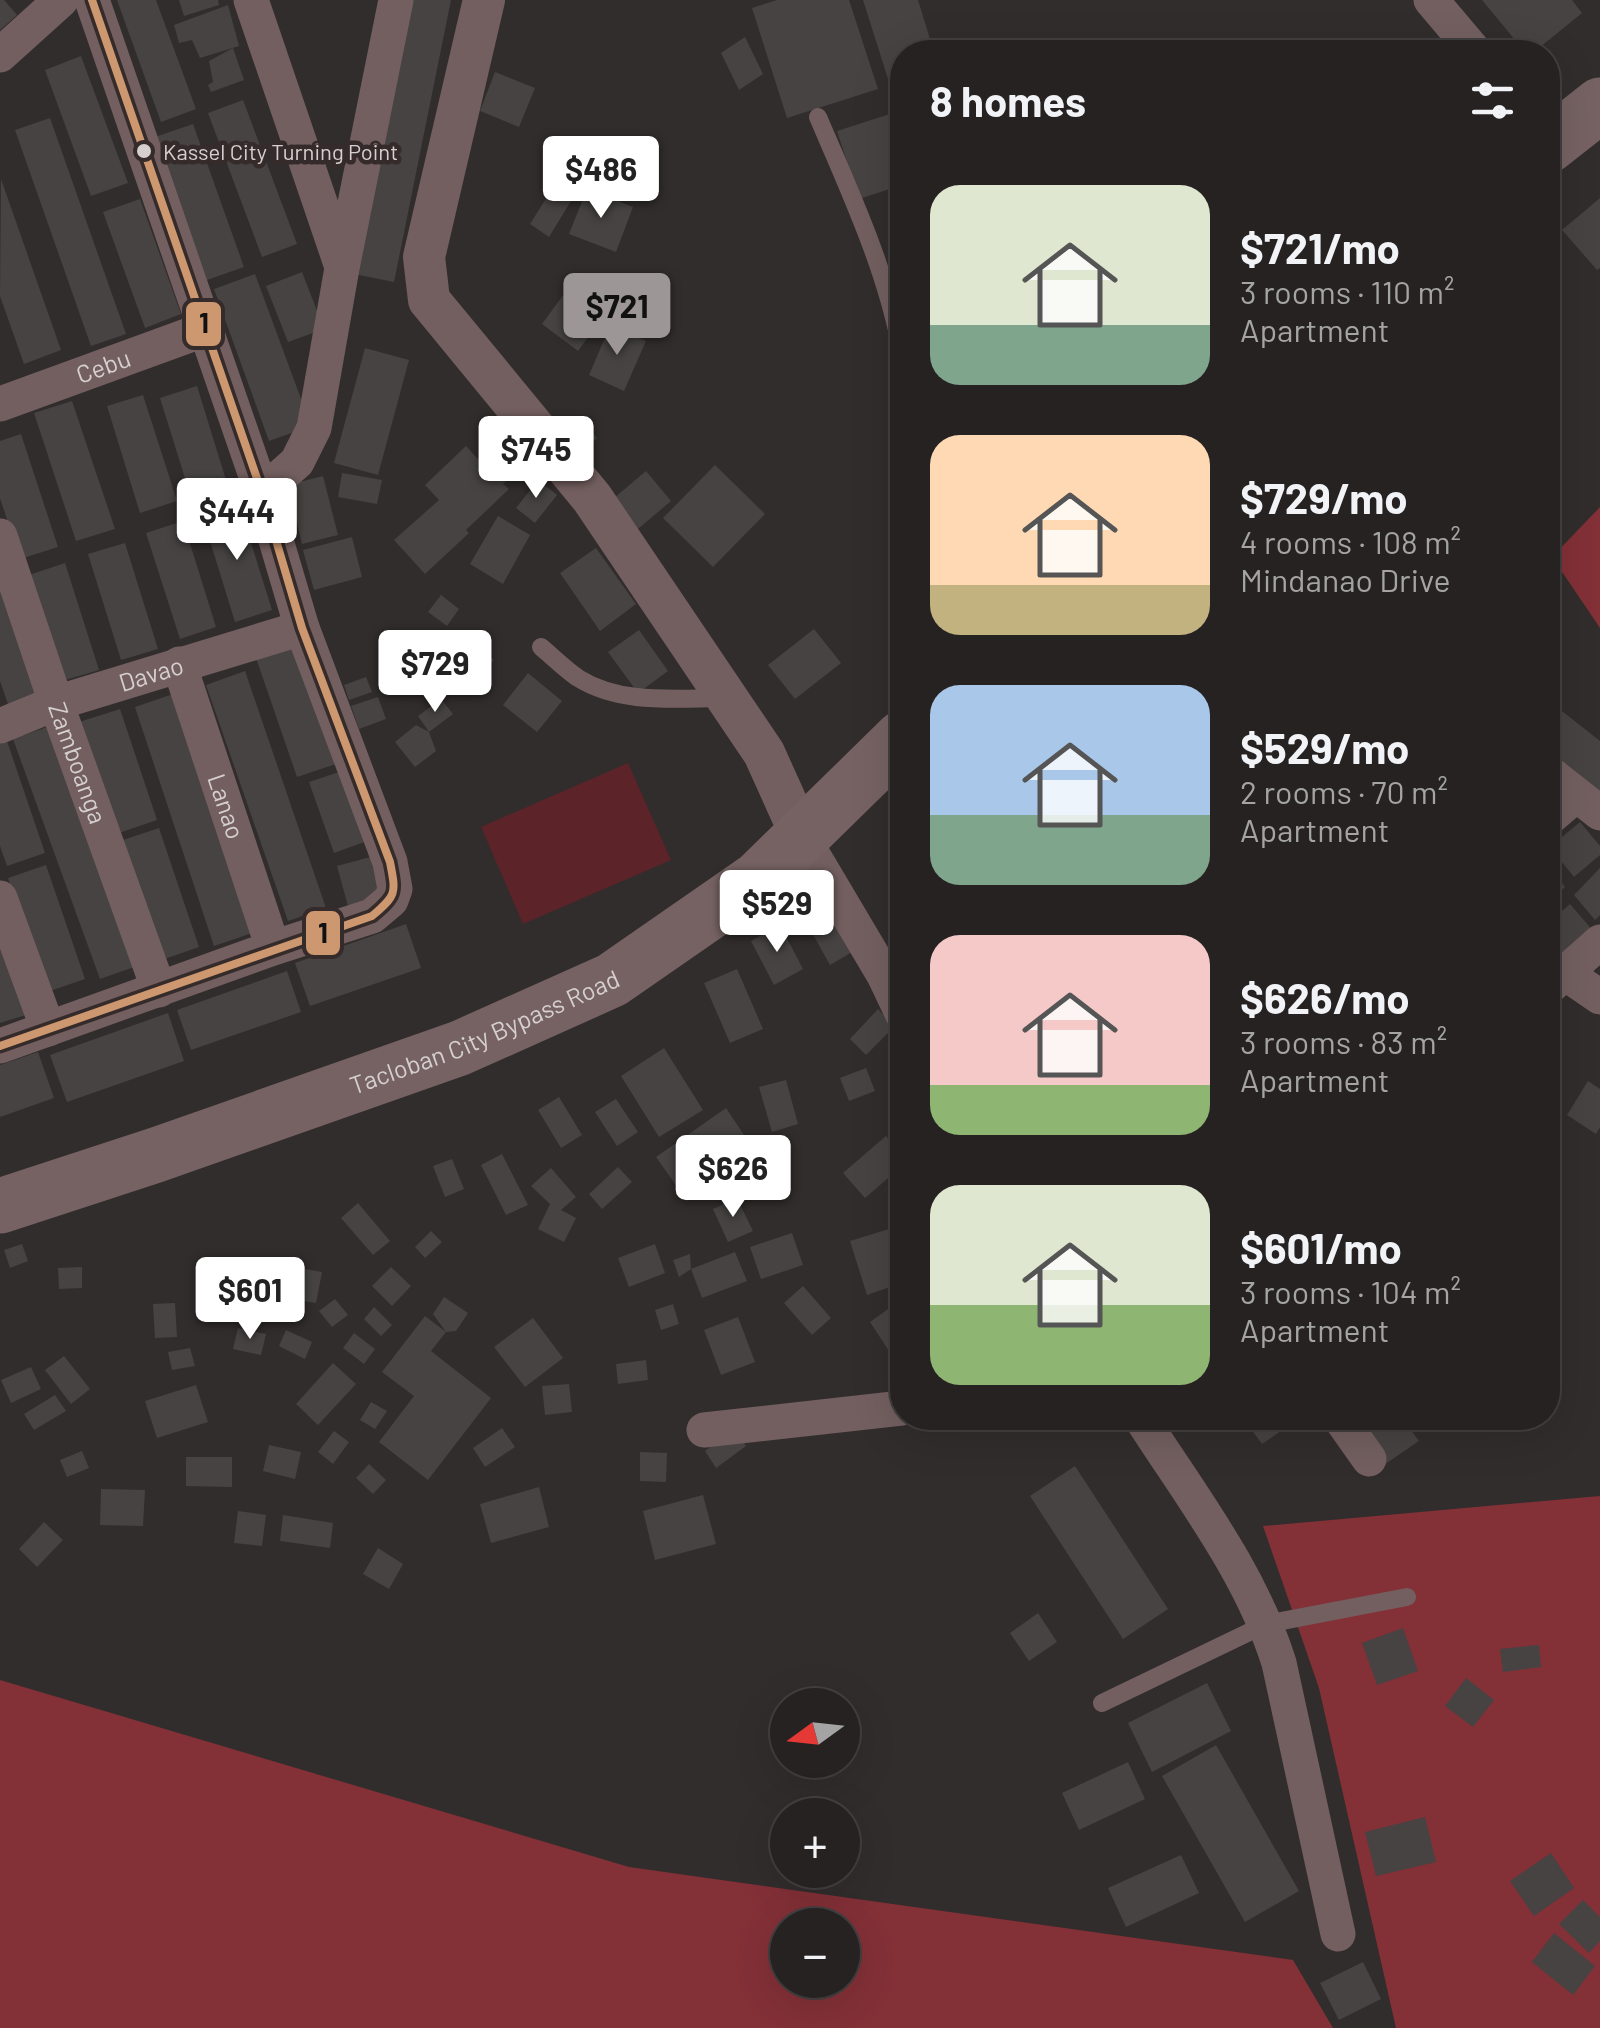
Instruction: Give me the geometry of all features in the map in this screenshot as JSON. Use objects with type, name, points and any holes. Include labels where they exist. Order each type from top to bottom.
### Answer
[{"type":"highway","points":[[1560,135],[1600,106]]},
{"type":"highway","name":"Tacloban City Bypass Road","points":[[0,1206],[156,1156],[460,1048],[612,980],[759,878],[890,750]]},
{"type":"street","points":[[0,55],[60,0]]},
{"type":"street","points":[[0,1046],[372,916],[391,900],[395,889],[390,862],[302,628],[262,493],[92,0]]},
{"type":"street","points":[[252,0],[342,268]]},
{"type":"street","points":[[262,493],[297,462],[314,428],[396,0]]},
{"type":"street","points":[[484,0],[424,257],[429,300],[592,498],[764,754],[801,835],[890,987]]},
{"type":"street","points":[[1431,0],[1465,40]]},
{"type":"street","name":"Cebu","points":[[0,404],[206,329]]},
{"type":"street","name":"Zamboanga","points":[[0,536],[159,990]]},
{"type":"street","name":"Davao","points":[[0,726],[56,703],[302,628]]},
{"type":"street","name":"Lanao","points":[[179,664],[273,948]]},
{"type":"street","points":[[1560,782],[1587,804],[1560,814]]},
{"type":"street","points":[[0,898],[48,1029]]},
{"type":"street","points":[[1560,977],[1600,942]]},
{"type":"street","points":[[1560,982],[1600,997]]},
{"type":"street","points":[[704,1430],[890,1409]]},
{"type":"street","points":[[1149,1430],[1238,1570],[1266,1624],[1279,1663],[1338,1934]]},
{"type":"street","points":[[1348,1430],[1369,1459]]},
{"type":"lane","points":[[818,118],[872,243],[890,301]]},
{"type":"lane","points":[[541,647],[576,677],[604,691],[636,698],[726,698]]},
{"type":"lane","points":[[1102,1704],[1266,1624],[1407,1597]]},
{"type":"shaded area","points":[[1600,507],[1600,628],[1560,569],[1560,549]]},
{"type":"shaded area","points":[[628,763],[671,860],[523,924],[481,827]]},
{"type":"shaded area","points":[[1600,1496],[1600,2028],[1396,2028],[1319,1688],[1263,1526]]},
{"type":"shaded area","points":[[0,1680],[629,1867],[1293,1960],[1333,2028],[0,2028]]},
{"type":"building","points":[[0,0],[17,15],[0,30]]},
{"type":"building","points":[[117,0],[156,0],[196,109],[161,122]]},
{"type":"building","points":[[179,0],[218,0],[219,5],[184,16]]},
{"type":"building","points":[[408,0],[451,0],[394,282],[354,274]]},
{"type":"building","points":[[777,0],[849,0],[878,89],[787,118],[752,8]]},
{"type":"building","points":[[863,0],[918,0],[930,40],[890,40],[890,85]]},
{"type":"building","points":[[1482,0],[1572,0],[1582,13],[1549,40],[1515,40]]},
{"type":"building","points":[[228,5],[239,46],[200,58],[192,40],[179,43],[174,25]]},
{"type":"building","points":[[745,37],[763,74],[739,90],[721,53]]},
{"type":"building","points":[[233,48],[244,80],[211,92],[209,61]]},
{"type":"building","points":[[81,56],[128,183],[91,196],[45,70]]},
{"type":"building","points":[[495,72],[535,88],[519,127],[480,111]]},
{"type":"building","points":[[243,100],[297,244],[262,257],[208,113]]},
{"type":"building","points":[[890,114],[890,189],[859,199],[837,131]]},
{"type":"building","points":[[50,118],[126,334],[91,346],[15,130]]},
{"type":"building","points":[[193,124],[244,267],[207,280],[155,137]]},
{"type":"building","points":[[1,179],[61,350],[24,364],[0,296]]},
{"type":"building","points":[[552,189],[571,201],[549,237],[530,224]]},
{"type":"building","points":[[587,189],[633,207],[616,252],[569,234]]},
{"type":"building","points":[[1600,198],[1600,268],[1597,270],[1562,230]]},
{"type":"building","points":[[140,199],[181,314],[145,328],[103,212]]},
{"type":"building","points":[[302,272],[324,329],[288,342],[266,286]]},
{"type":"building","points":[[255,274],[311,426],[269,441],[214,289]]},
{"type":"building","points":[[575,279],[611,306],[578,351],[542,324]]},
{"type":"building","points":[[610,326],[646,341],[624,391],[589,375]]},
{"type":"building","points":[[365,348],[409,360],[378,475],[334,463]]},
{"type":"building","points":[[197,386],[230,493],[193,504],[160,398]]},
{"type":"building","points":[[143,395],[177,501],[140,513],[107,406]]},
{"type":"building","points":[[72,401],[115,529],[76,541],[34,413]]},
{"type":"building","points":[[581,419],[597,438],[574,459],[556,440]]},
{"type":"building","points":[[21,434],[58,547],[20,559],[0,498],[0,441]]},
{"type":"building","points":[[500,439],[524,465],[503,484],[509,489],[425,574],[394,540],[439,500],[425,485],[466,446],[478,459]]},
{"type":"building","points":[[715,465],[765,514],[713,567],[663,518]]},
{"type":"building","points":[[646,471],[671,501],[632,534],[607,504]]},
{"type":"building","points":[[342,473],[382,480],[377,504],[338,497]]},
{"type":"building","points":[[323,476],[338,535],[302,544],[288,485]]},
{"type":"building","points":[[538,480],[557,495],[535,523],[516,508]]},
{"type":"building","points":[[239,504],[272,610],[235,622],[202,515]]},
{"type":"building","points":[[498,516],[530,535],[503,584],[470,564]]},
{"type":"building","points":[[183,521],[216,627],[180,639],[146,533]]},
{"type":"building","points":[[352,537],[362,577],[314,590],[303,550]]},
{"type":"building","points":[[125,543],[158,649],[121,660],[88,554]]},
{"type":"building","points":[[596,548],[636,604],[600,631],[560,573]]},
{"type":"building","points":[[65,563],[99,670],[62,681],[29,575]]},
{"type":"building","points":[[0,585],[42,699],[10,710],[0,681]]},
{"type":"building","points":[[441,595],[459,609],[447,626],[428,612]]},
{"type":"building","points":[[814,629],[841,663],[795,699],[768,665]]},
{"type":"building","points":[[639,630],[668,671],[638,693],[608,652]]},
{"type":"building","points":[[406,632],[432,651],[417,671],[391,652]]},
{"type":"building","points":[[295,645],[336,764],[297,777],[256,658]]},
{"type":"building","points":[[475,645],[494,660],[472,688],[452,673]]},
{"type":"building","points":[[245,671],[326,908],[288,921],[206,685]]},
{"type":"building","points":[[528,673],[562,701],[537,732],[503,705]]},
{"type":"building","points":[[366,677],[372,692],[349,700],[344,685]]},
{"type":"building","points":[[179,692],[258,931],[214,946],[135,707]]},
{"type":"building","points":[[378,697],[386,719],[359,729],[351,706]]},
{"type":"building","points":[[441,699],[453,714],[429,732],[418,716]]},
{"type":"building","points":[[120,709],[157,820],[113,835],[76,723]]},
{"type":"building","points":[[1560,709],[1600,741],[1600,795],[1560,763]]},
{"type":"building","points":[[416,725],[429,732],[436,751],[415,767],[395,742]]},
{"type":"building","points":[[50,726],[137,966],[100,979],[13,739]]},
{"type":"building","points":[[7,741],[45,853],[7,866],[0,846],[0,743]]},
{"type":"building","points":[[342,771],[367,841],[334,853],[309,782]]},
{"type":"building","points":[[1580,822],[1600,846],[1600,855],[1574,877],[1560,860],[1560,839]]},
{"type":"building","points":[[159,828],[199,947],[156,962],[117,842]]},
{"type":"building","points":[[374,856],[384,896],[348,906],[337,866]]},
{"type":"building","points":[[46,865],[85,979],[47,992],[8,878]]},
{"type":"building","points":[[1600,868],[1600,915],[1595,920],[1574,895]]},
{"type":"building","points":[[1570,904],[1594,932],[1562,959],[1560,957],[1560,913]]},
{"type":"building","points":[[828,906],[854,951],[830,965],[805,920]]},
{"type":"building","points":[[406,924],[421,968],[310,1006],[295,963]]},
{"type":"building","points":[[780,925],[803,969],[774,985],[751,941]]},
{"type":"building","points":[[0,937],[26,1015],[0,1023]]},
{"type":"building","points":[[737,969],[763,1029],[730,1043],[704,983]]},
{"type":"building","points":[[287,971],[301,1012],[191,1050],[177,1010]]},
{"type":"building","points":[[878,1009],[890,1021],[890,1031],[866,1055],[850,1039]]},
{"type":"building","points":[[168,1013],[184,1061],[67,1102],[50,1055]]},
{"type":"building","points":[[664,1048],[703,1110],[659,1137],[621,1076]]},
{"type":"building","points":[[38,1052],[54,1098],[0,1117],[0,1065]]},
{"type":"building","points":[[866,1068],[875,1091],[849,1101],[840,1078]]},
{"type":"building","points":[[786,1080],[798,1124],[772,1132],[759,1087]]},
{"type":"building","points":[[1588,1081],[1600,1089],[1600,1127],[1596,1134],[1567,1115]]},
{"type":"building","points":[[559,1097],[582,1135],[561,1148],[538,1110]]},
{"type":"building","points":[[616,1099],[638,1132],[617,1146],[595,1112]]},
{"type":"building","points":[[726,1108],[756,1153],[687,1201],[656,1157]]},
{"type":"building","points":[[886,1136],[890,1141],[890,1176],[865,1198],[843,1173]]},
{"type":"building","points":[[502,1154],[528,1205],[506,1215],[481,1165]]},
{"type":"building","points":[[452,1159],[464,1189],[445,1197],[433,1166]]},
{"type":"building","points":[[618,1167],[632,1182],[602,1209],[589,1194]]},
{"type":"building","points":[[551,1168],[576,1197],[561,1210],[576,1218],[564,1242],[538,1229],[550,1204],[531,1186]]},
{"type":"building","points":[[737,1198],[753,1231],[728,1242],[713,1209]]},
{"type":"building","points":[[358,1203],[390,1241],[373,1255],[341,1218]]},
{"type":"building","points":[[890,1229],[890,1287],[867,1295],[850,1241]]},
{"type":"building","points":[[431,1231],[442,1242],[425,1258],[415,1247]]},
{"type":"building","points":[[792,1233],[803,1265],[761,1279],[750,1247]]},
{"type":"building","points":[[22,1244],[28,1261],[10,1268],[4,1250]]},
{"type":"building","points":[[655,1244],[665,1273],[629,1287],[618,1258]]},
{"type":"building","points":[[735,1252],[747,1281],[702,1298],[691,1269]]},
{"type":"building","points":[[690,1254],[691,1269],[679,1277],[673,1260]]},
{"type":"building","points":[[289,1266],[322,1272],[316,1303],[283,1298]]},
{"type":"building","points":[[82,1267],[82,1288],[59,1289],[58,1268]]},
{"type":"building","points":[[391,1267],[411,1286],[392,1306],[372,1286]]},
{"type":"building","points":[[254,1271],[273,1272],[271,1303],[252,1302]]},
{"type":"building","points":[[803,1286],[831,1318],[812,1335],[784,1303]]},
{"type":"building","points":[[444,1297],[468,1313],[456,1331],[446,1332],[433,1314]]},
{"type":"building","points":[[335,1299],[348,1315],[332,1327],[319,1311]]},
{"type":"building","points":[[175,1303],[177,1337],[155,1338],[153,1304]]},
{"type":"building","points":[[673,1304],[679,1324],[661,1330],[655,1310]]},
{"type":"building","points":[[374,1307],[392,1325],[381,1336],[364,1319]]},
{"type":"building","points":[[890,1308],[890,1353],[870,1322]]},
{"type":"building","points":[[425,1316],[446,1332],[431,1351],[491,1398],[428,1480],[379,1442],[414,1396],[382,1372]]},
{"type":"building","points":[[738,1317],[755,1362],[721,1375],[704,1330]]},
{"type":"building","points":[[533,1318],[563,1358],[525,1387],[494,1347]]},
{"type":"building","points":[[238,1328],[266,1334],[261,1355],[233,1349]]},
{"type":"building","points":[[286,1330],[312,1342],[305,1359],[279,1346]]},
{"type":"building","points":[[354,1333],[375,1349],[364,1364],[343,1348]]},
{"type":"building","points":[[190,1348],[195,1366],[172,1370],[168,1352]]},
{"type":"building","points":[[64,1356],[90,1389],[71,1404],[45,1370]]},
{"type":"building","points":[[646,1360],[648,1380],[618,1384],[616,1364]]},
{"type":"building","points":[[333,1363],[356,1384],[318,1425],[296,1404]]},
{"type":"building","points":[[31,1367],[41,1389],[11,1403],[1,1380]]},
{"type":"building","points":[[569,1384],[572,1412],[545,1415],[542,1386]]},
{"type":"building","points":[[196,1385],[208,1422],[157,1438],[145,1401]]},
{"type":"building","points":[[55,1395],[66,1411],[34,1430],[24,1414]]},
{"type":"building","points":[[371,1402],[387,1411],[375,1429],[360,1420]]},
{"type":"building","points":[[502,1428],[515,1447],[485,1467],[473,1448]]},
{"type":"building","points":[[734,1430],[746,1446],[716,1468],[705,1451]]},
{"type":"building","points":[[1252,1430],[1282,1430],[1262,1444]]},
{"type":"building","points":[[1350,1430],[1411,1430],[1419,1441],[1378,1469]]},
{"type":"building","points":[[334,1431],[349,1442],[333,1464],[318,1452]]},
{"type":"building","points":[[269,1445],[301,1452],[295,1479],[263,1471]]},
{"type":"building","points":[[82,1451],[89,1468],[67,1477],[60,1460]]},
{"type":"building","points":[[640,1452],[667,1453],[666,1482],[640,1481]]},
{"type":"building","points":[[186,1457],[232,1457],[232,1487],[186,1486]]},
{"type":"building","points":[[369,1464],[386,1480],[373,1494],[356,1478]]},
{"type":"building","points":[[1075,1466],[1168,1609],[1123,1639],[1030,1496]]},
{"type":"building","points":[[539,1487],[549,1527],[491,1543],[480,1504]]},
{"type":"building","points":[[101,1489],[145,1490],[143,1526],[100,1525]]},
{"type":"building","points":[[703,1495],[716,1544],[655,1560],[643,1511]]},
{"type":"building","points":[[238,1511],[266,1515],[262,1546],[234,1543]]},
{"type":"building","points":[[283,1515],[333,1523],[330,1548],[280,1541]]},
{"type":"building","points":[[44,1522],[63,1540],[37,1567],[19,1549]]},
{"type":"building","points":[[378,1548],[403,1564],[389,1589],[363,1574]]},
{"type":"building","points":[[1038,1613],[1057,1642],[1029,1661],[1010,1633]]},
{"type":"building","points":[[1403,1628],[1418,1671],[1377,1685],[1362,1643]]},
{"type":"building","points":[[1539,1645],[1541,1667],[1503,1672],[1500,1649]]},
{"type":"building","points":[[1466,1678],[1494,1700],[1473,1727],[1445,1706]]},
{"type":"building","points":[[1207,1683],[1231,1731],[1152,1772],[1128,1723]]},
{"type":"building","points":[[1216,1745],[1299,1891],[1245,1922],[1162,1776]]},
{"type":"building","points":[[1128,1762],[1145,1799],[1079,1830],[1062,1793]]},
{"type":"building","points":[[1425,1817],[1436,1862],[1376,1876],[1365,1832]]},
{"type":"building","points":[[1551,1853],[1574,1888],[1534,1916],[1510,1881]]},
{"type":"building","points":[[1181,1855],[1199,1893],[1126,1927],[1108,1888]]},
{"type":"building","points":[[1583,1900],[1600,1917],[1600,1941],[1589,1953],[1559,1924]]},
{"type":"building","points":[[1554,1933],[1595,1966],[1573,1995],[1532,1962]]},
{"type":"building","points":[[1363,1962],[1381,1999],[1339,2020],[1320,1983]]},
{"type":"transit line","name":"1","points":[[0,1046],[372,916],[390,898],[394,887],[390,862],[302,628],[262,493],[92,0]]},
{"type":"place","name":"Kassel City Turning Point","points":[[144,151]]}]
